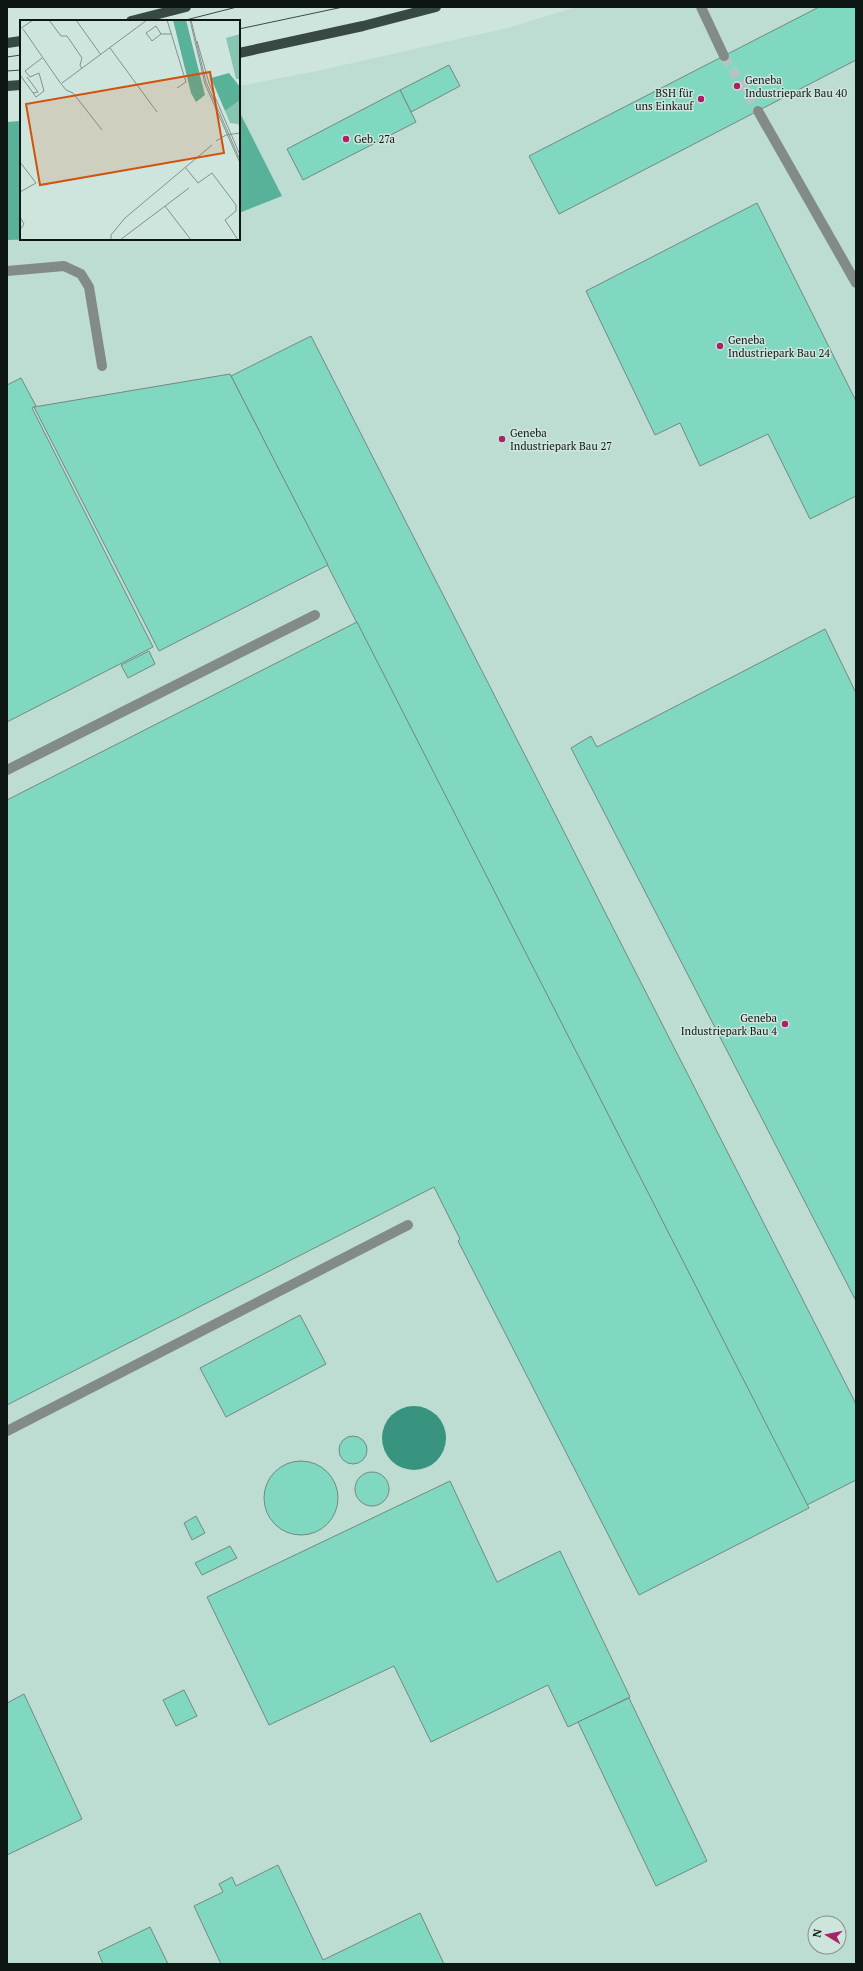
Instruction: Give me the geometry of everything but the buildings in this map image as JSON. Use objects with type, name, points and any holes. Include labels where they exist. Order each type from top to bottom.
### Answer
[{"type":"main road","points":[[135,20],[186,7]]},
{"type":"main road","points":[[240,53],[363,26],[436,7]]},
{"type":"main road","points":[[7,43],[20,41]]},
{"type":"main road","points":[[7,86],[20,85]]},
{"type":"street","points":[[701,7],[724,56]]},
{"type":"street","points":[[758,111],[856,282]]},
{"type":"street","points":[[7,271],[64,266],[81,274],[90,288],[102,366]]},
{"type":"street","points":[[7,770],[315,615]]},
{"type":"street","points":[[7,1431],[408,1225]]},
{"type":"shaded area","points":[[576,7],[856,7],[856,1964],[7,1964],[7,122],[20,121],[20,240],[240,240],[240,86],[317,71],[507,28]]},
{"type":"shaded area","points":[[240,113],[282,196],[240,213]]},
{"type":"shaded area","points":[[20,121],[20,240],[7,240],[7,122]]},
{"type":"shaded area","points":[[408,1406],[420,1406],[437,1415],[444,1426],[446,1438],[444,1450],[437,1461],[420,1470],[408,1470],[396,1465],[387,1456],[382,1444],[382,1432],[387,1420],[396,1411]]},
{"type":"tunnel","points":[[724,56],[758,111]]},
{"type":"tram line","points":[[186,20],[237,7]]},
{"type":"tram line","points":[[240,29],[343,7]]},
{"type":"tram line","points":[[7,57],[20,55]]},
{"type":"tram line","points":[[7,71],[20,70]]},
{"type":"place","name":"Geneba Industriepark Bau 40","points":[[737,86]]},
{"type":"place","name":"BSH für uns Einkauf","points":[[701,99]]},
{"type":"place","name":"Geb. 27a","points":[[346,139]]},
{"type":"place","name":"Geneba Industriepark Bau 24","points":[[720,346]]},
{"type":"place","name":"Geneba Industriepark Bau 27","points":[[502,439]]},
{"type":"place","name":"Geneba Industriepark Bau 4","points":[[785,1024]]}]
